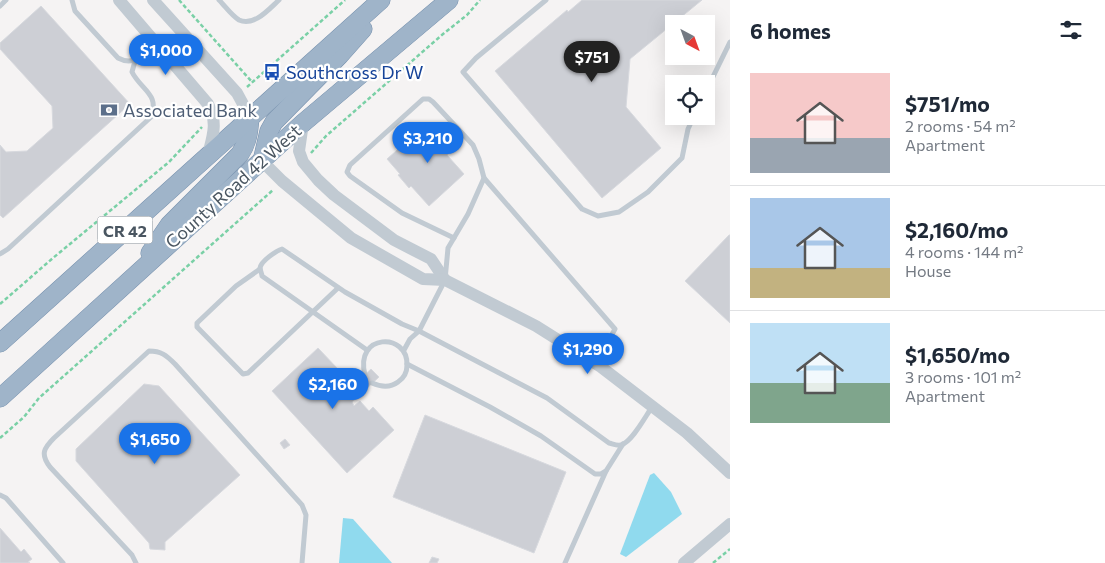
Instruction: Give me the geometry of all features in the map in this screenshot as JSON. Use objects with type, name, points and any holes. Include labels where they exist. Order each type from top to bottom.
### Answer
[{"type":"highway","name":"CR 42","points":[[0,343],[381,0]]},
{"type":"highway","points":[[262,161],[269,131],[274,122],[340,55],[388,0]]},
{"type":"highway","name":"County Road 42 West","points":[[0,398],[303,123],[449,0]]},
{"type":"highway","points":[[131,280],[169,225],[240,154],[245,147],[249,133],[250,117]]},
{"type":"street","points":[[119,0],[208,104],[214,114],[214,131],[208,155]]},
{"type":"street","points":[[153,0],[237,93],[250,117]]},
{"type":"street","points":[[303,123],[299,151],[303,162],[318,180],[364,219],[394,240],[432,259],[445,280]]},
{"type":"street","points":[[262,161],[282,181],[351,238],[423,279],[445,280],[536,326],[596,363],[687,433],[730,473]]},
{"type":"street","points":[[684,563],[730,524]]},
{"type":"lane","points":[[0,6],[6,0]]},
{"type":"lane","points":[[72,0],[75,12],[118,58],[125,62],[135,61]]},
{"type":"lane","points":[[219,0],[239,20],[251,21],[265,13],[279,0]]},
{"type":"lane","points":[[546,0],[476,58],[462,72],[582,209],[598,216],[619,212],[648,192],[682,158],[690,125]]},
{"type":"lane","points":[[0,254],[8,249],[151,117],[154,110],[154,102],[151,95],[135,78],[132,72],[135,61],[156,42]]},
{"type":"lane","points":[[714,75],[730,42]]},
{"type":"lane","points":[[454,238],[402,213],[347,172],[350,165],[423,99],[434,102],[473,145],[480,159],[484,178],[615,329],[596,363]]},
{"type":"lane","points":[[404,350],[410,339],[419,331],[445,280],[448,248],[468,214],[484,178]]},
{"type":"lane","points":[[367,350],[262,276],[261,264],[277,250],[282,249],[338,288],[402,324],[547,398],[609,443],[623,444]]},
{"type":"lane","points":[[260,269],[236,286],[198,323],[197,327],[243,374],[248,372],[338,288]]},
{"type":"lane","points":[[365,374],[362,364],[363,356],[367,350],[380,342],[395,344],[404,350],[407,364],[404,375],[394,385],[379,386],[372,383]]},
{"type":"lane","points":[[136,563],[132,555],[44,460],[44,453],[46,446],[54,438],[149,351],[158,351],[166,355],[175,364],[302,506],[306,515],[302,563]]},
{"type":"lane","points":[[407,364],[541,436],[595,474],[606,471]]},
{"type":"lane","points":[[565,563],[606,471],[623,444],[634,433],[652,407]]},
{"type":"lane","points":[[0,496],[6,498],[63,563]]},
{"type":"path","points":[[179,0],[252,82]]},
{"type":"path","points":[[303,162],[326,136],[467,15],[480,0]]},
{"type":"path","points":[[0,438],[24,417],[40,398],[282,181]]},
{"type":"path","points":[[0,304],[128,197]]},
{"type":"path","points":[[713,563],[730,549]]},
{"type":"water","points":[[654,473],[671,492],[682,514],[626,557],[620,554],[650,475]]},
{"type":"water","points":[[343,518],[353,519],[392,563],[339,563]]},
{"type":"building","points":[[582,0],[702,0],[684,15],[665,15],[665,30],[630,59],[626,107],[661,148],[602,198],[495,71],[567,10],[568,12]]},
{"type":"building","points":[[41,6],[130,104],[3,218],[0,215],[0,145],[6,152],[27,151],[53,128],[52,106],[0,49],[0,43]]},
{"type":"building","points":[[450,125],[463,140],[447,155],[464,174],[429,206],[411,186],[409,188],[387,159],[422,128],[433,140]]},
{"type":"building","points":[[730,235],[730,323],[685,281]]},
{"type":"building","points":[[318,348],[337,368],[332,372],[342,384],[338,387],[344,394],[371,369],[379,377],[352,402],[354,406],[360,401],[369,411],[373,407],[394,430],[347,473],[272,391]]},
{"type":"building","points":[[144,384],[159,386],[240,475],[165,542],[165,550],[150,549],[149,543],[76,461],[76,449]]},
{"type":"building","points":[[425,415],[566,472],[534,553],[393,497]]},
{"type":"building","points":[[285,439],[290,445],[284,449],[280,443]]},
{"type":"building","points":[[0,528],[21,552],[24,549],[32,559],[28,562],[30,563],[0,563]]},
{"type":"building","points":[[432,557],[439,559],[437,563],[429,563]]},
{"type":"place","name":"Southcross Dr W","points":[[272,72]]},
{"type":"place","name":"Associated Bank","points":[[109,110]]}]
